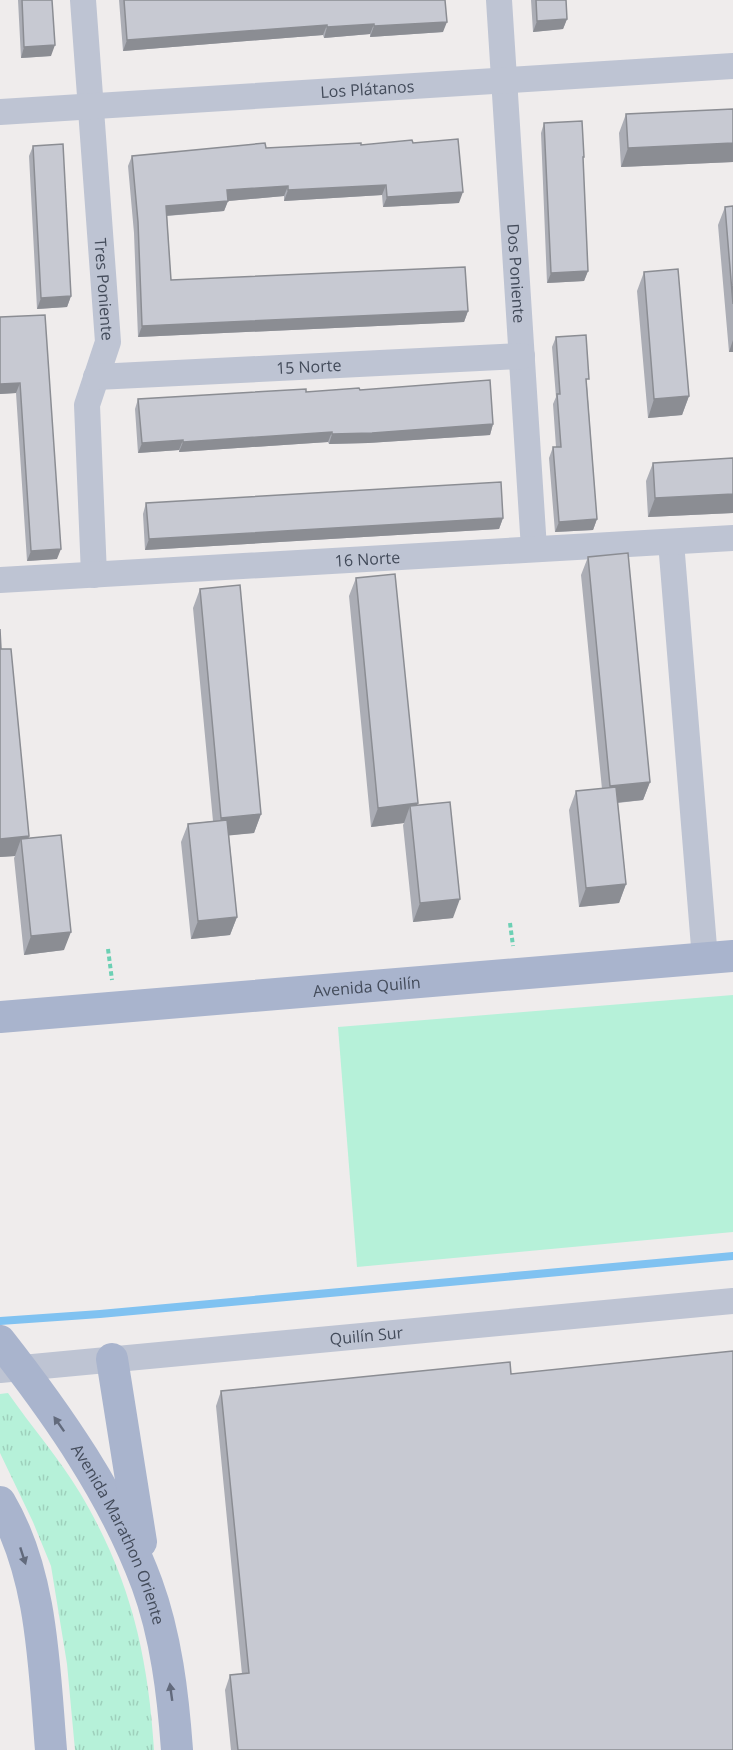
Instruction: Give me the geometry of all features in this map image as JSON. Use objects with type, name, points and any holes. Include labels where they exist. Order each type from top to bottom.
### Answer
[{"type":"main road","name":"Avenida Quilín","points":[[0,1017],[719,957]]},
{"type":"main road","name":"Avenida Marathon Oriente","points":[[0,1341],[10,1369],[88,1466],[116,1512],[147,1585],[162,1636],[177,1750]]},
{"type":"main road","points":[[112,1359],[147,1585]]},
{"type":"main road","points":[[1,1504],[24,1560],[32,1593],[39,1628],[51,1750]]},
{"type":"street","name":"Tres Poniente","points":[[83,0],[108,342],[87,405],[94,574]]},
{"type":"street","name":"Dos Poniente","points":[[499,0],[534,549]]},
{"type":"street","name":"Los Plátanos","points":[[0,112],[733,66]]},
{"type":"street","name":"15 Norte","points":[[96,377],[522,356]]},
{"type":"street","name":"16 Norte","points":[[0,580],[733,538]]},
{"type":"street","points":[[671,542],[719,957]]},
{"type":"street","name":"Quilín Sur","points":[[10,1369],[733,1301]]},
{"type":"green space","points":[[733,995],[733,1232],[357,1267],[338,1027]]},
{"type":"green space","points":[[8,1393],[72,1480],[112,1555],[124,1586],[141,1649],[147,1681],[154,1750],[75,1750],[67,1664],[51,1566],[0,1453],[0,1394]]},
{"type":"building","points":[[22,0],[52,0],[55,45],[24,47]]},
{"type":"building","points":[[124,0],[445,0],[447,22],[374,26],[374,24],[327,27],[327,25],[127,40]]},
{"type":"building","points":[[536,0],[566,0],[567,19],[537,21]]},
{"type":"building","points":[[733,109],[733,143],[628,148],[626,114]]},
{"type":"building","points":[[582,121],[588,271],[551,273],[544,123]]},
{"type":"building","points":[[458,139],[463,192],[387,197],[386,185],[288,190],[288,186],[227,190],[228,201],[166,206],[171,280],[465,267],[468,311],[142,326],[138,222],[132,156],[265,143],[266,148],[361,143],[361,145],[412,140],[413,143]]},
{"type":"building","points":[[63,144],[71,296],[41,298],[33,146]]},
{"type":"building","points":[[733,206],[733,304],[725,207]]},
{"type":"building","points":[[678,269],[689,396],[654,399],[644,272]]},
{"type":"building","points":[[45,315],[61,549],[31,551],[20,383],[0,384],[0,317]]},
{"type":"building","points":[[586,335],[589,379],[586,379],[597,519],[559,522],[553,447],[561,447],[556,337]]},
{"type":"building","points":[[490,380],[493,424],[372,433],[332,434],[332,432],[142,443],[138,399],[306,389],[306,392],[359,388],[360,390]]},
{"type":"building","points":[[733,458],[733,494],[655,498],[653,463]]},
{"type":"building","points":[[501,482],[503,518],[149,539],[146,503]]},
{"type":"building","points":[[628,553],[650,782],[610,786],[588,557]]},
{"type":"building","points":[[395,574],[418,803],[378,808],[356,578]]},
{"type":"building","points":[[240,585],[261,814],[221,818],[200,589]]},
{"type":"building","points":[[0,629],[1,649],[11,649],[29,836],[0,839]]},
{"type":"building","points":[[616,787],[626,884],[586,888],[576,791]]},
{"type":"building","points":[[450,802],[460,899],[420,903],[410,806]]},
{"type":"building","points":[[227,820],[237,917],[198,921],[188,824]]},
{"type":"building","points":[[61,835],[71,932],[31,936],[21,839]]},
{"type":"building","points":[[733,1351],[733,1750],[238,1750],[230,1675],[249,1673],[221,1391],[510,1362],[511,1374]]},
{"type":"waterway","points":[[0,1321],[100,1314],[733,1256]]}]
